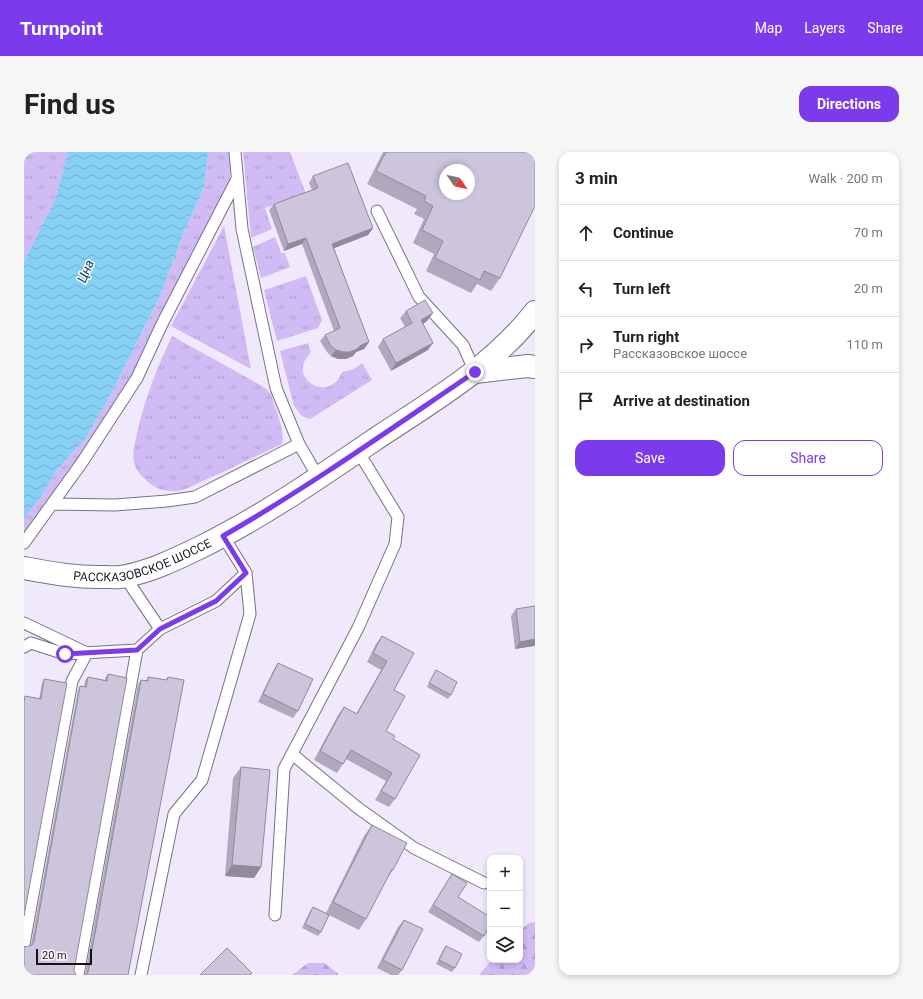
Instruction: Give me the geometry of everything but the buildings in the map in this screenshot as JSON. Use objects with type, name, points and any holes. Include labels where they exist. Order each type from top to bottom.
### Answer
[{"type":"main road","name":"РАССКАЗОВСКОЕ ШОССЕ","points":[[26,568],[58,575],[83,578],[125,577],[166,564],[223,536],[272,508],[475,372],[524,326],[535,312]]},
{"type":"main road","points":[[475,372],[528,366],[535,367]]},
{"type":"lane","points":[[234,152],[242,229],[276,388],[298,444],[318,477]]},
{"type":"lane","points":[[24,543],[82,461],[137,378],[162,324],[237,179]]},
{"type":"lane","points":[[377,211],[419,297],[463,345],[475,372]]},
{"type":"lane","points":[[52,504],[115,505],[195,497],[298,444]]},
{"type":"lane","points":[[275,915],[284,769],[358,628],[395,544],[398,517],[358,451]]},
{"type":"lane","points":[[141,975],[174,814],[202,780],[250,614],[246,573],[223,536]]},
{"type":"lane","points":[[78,975],[137,650],[160,629],[216,601],[246,573]]},
{"type":"lane","points":[[125,577],[160,629]]},
{"type":"lane","points":[[24,623],[87,653]]},
{"type":"lane","points":[[24,647],[31,643],[65,654],[137,650]]},
{"type":"lane","points":[[24,944],[72,681],[87,653]]},
{"type":"lane","points":[[292,754],[358,808],[414,848],[484,883]]},
{"type":"green space","points":[[24,152],[68,152],[55,200],[24,261]]},
{"type":"green space","points":[[208,152],[230,152],[230,179],[224,202],[139,366],[79,460],[24,534],[24,518],[40,498],[56,471],[85,439],[111,394],[160,296],[184,232],[204,187]]},
{"type":"green space","points":[[243,152],[290,152],[306,194],[265,208],[272,229],[251,238]]},
{"type":"green space","points":[[224,226],[251,369],[171,326]]},
{"type":"green space","points":[[275,237],[281,253],[285,253],[290,267],[261,278],[253,247]]},
{"type":"green space","points":[[306,276],[322,320],[318,328],[277,341],[264,290]]},
{"type":"green space","points":[[172,336],[265,388],[271,394],[281,426],[283,439],[282,444],[234,467],[187,488],[173,491],[158,488],[148,482],[136,469],[133,456],[140,420],[156,371]]},
{"type":"green space","points":[[308,343],[311,352],[306,358],[303,366],[303,373],[311,384],[318,387],[331,385],[337,380],[342,372],[354,369],[362,363],[372,380],[310,419],[302,416],[294,406],[280,351]]},
{"type":"green space","points":[[535,922],[535,975],[479,975],[489,963],[523,963],[523,928],[529,923]]},
{"type":"green space","points":[[308,963],[324,963],[338,973],[338,975],[292,975]]},
{"type":"water","name":"Цна","points":[[68,152],[208,152],[204,187],[184,232],[160,296],[111,394],[85,439],[56,471],[40,498],[24,518],[24,261],[55,200]]},
{"type":"route","points":[[65,654],[137,650],[160,629],[216,601],[246,573],[223,536],[272,508],[475,372]]}]
